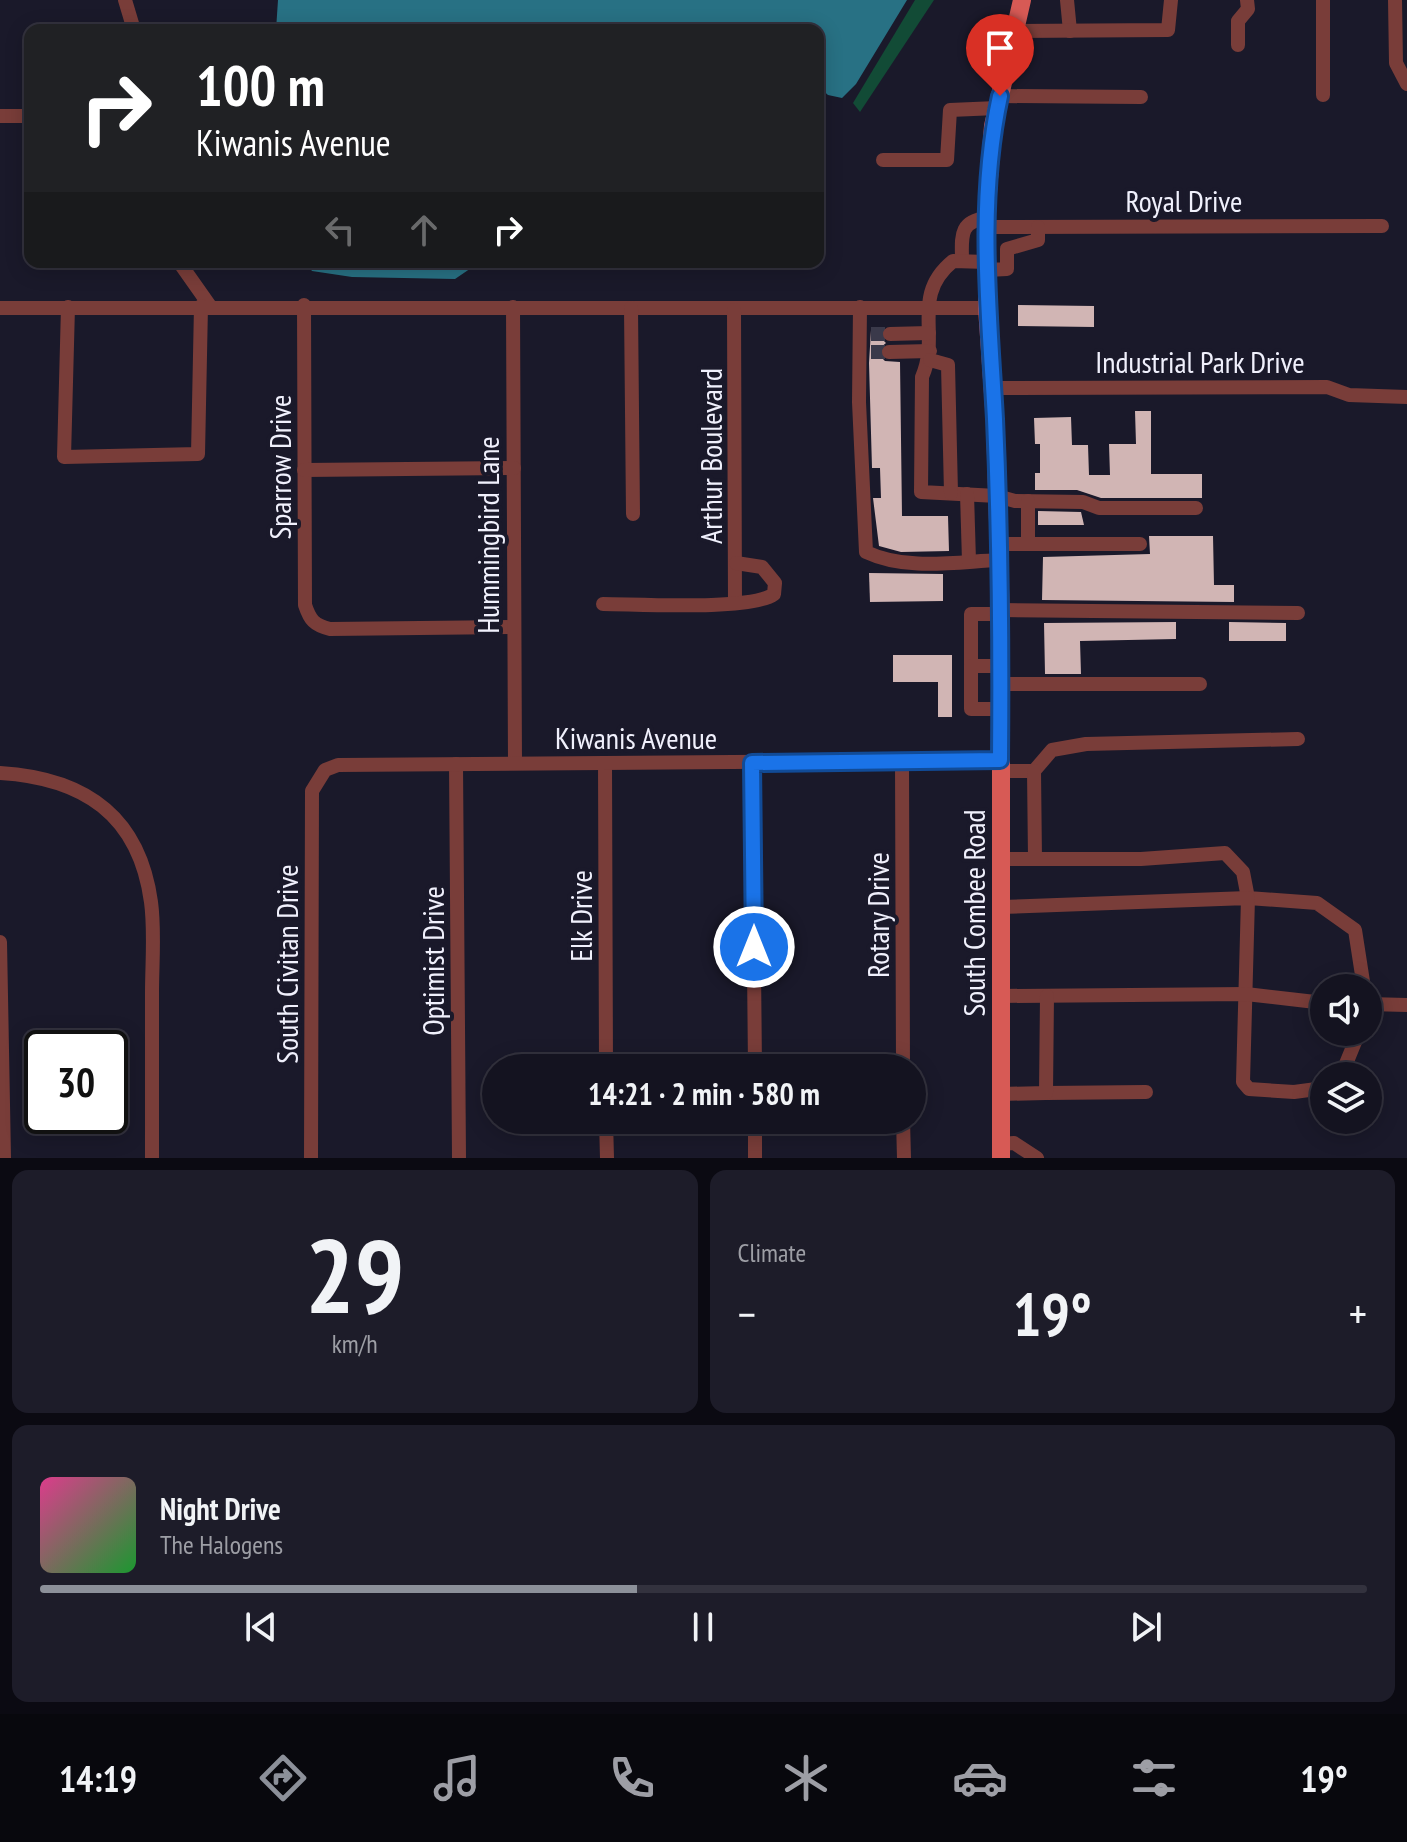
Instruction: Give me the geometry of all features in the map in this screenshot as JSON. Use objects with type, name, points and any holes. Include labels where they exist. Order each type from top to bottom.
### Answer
[{"type":"main road","name":"South Combee Road","points":[[1001,1151],[1001,612],[987,308],[987,223],[998,102],[1022,0]]},
{"type":"street","points":[[125,0],[132,24]]},
{"type":"street","points":[[1067,0],[1070,31]]},
{"type":"street","points":[[1015,31],[1168,30],[1171,0]]},
{"type":"street","points":[[1238,45],[1238,21],[1248,9],[1247,0]]},
{"type":"street","points":[[1323,0],[1323,95]]},
{"type":"street","points":[[1395,0],[1396,63],[1407,84]]},
{"type":"street","points":[[883,160],[947,160],[950,110],[998,102],[1141,97]]},
{"type":"street","points":[[0,116],[24,116]]},
{"type":"street","points":[[962,261],[962,230],[965,224],[987,223]]},
{"type":"street","name":"Royal Drive","points":[[987,223],[1038,227],[1382,226]]},
{"type":"street","points":[[1038,227],[1038,240],[1007,249],[1007,269],[953,261],[935,279],[928,293],[930,356],[922,377],[921,492],[1083,502],[1099,508],[1196,508]]},
{"type":"street","points":[[68,307],[64,457],[198,454],[206,306],[183,268]]},
{"type":"street","points":[[0,308],[304,305],[631,308],[860,315],[928,307],[987,308]]},
{"type":"street","name":"Sparrow Drive","points":[[304,305],[305,605],[316,625],[330,629],[512,627]]},
{"type":"street","name":"Hummingbird Lane","points":[[513,307],[512,627],[515,763]]},
{"type":"street","points":[[631,308],[633,514]]},
{"type":"street","name":"Arthur Boulevard","points":[[734,310],[735,602]]},
{"type":"street","points":[[860,315],[871,334]]},
{"type":"street","points":[[860,315],[866,352],[866,552],[896,562],[969,561],[1028,544],[1140,544]]},
{"type":"street","points":[[890,334],[929,333]]},
{"type":"street","points":[[889,352],[930,356],[948,365],[951,493]]},
{"type":"street","name":"Industrial Park Drive","points":[[993,388],[1327,387],[1349,395],[1407,397]]},
{"type":"street","points":[[304,470],[514,468]]},
{"type":"street","points":[[967,494],[969,561]]},
{"type":"street","points":[[1028,501],[1028,544]]},
{"type":"street","points":[[603,604],[735,602],[767,599],[774,594],[775,583],[762,567],[736,563]]},
{"type":"street","points":[[1000,709],[971,709],[971,614],[1298,613]]},
{"type":"street","points":[[971,666],[1000,675],[1200,684]]},
{"type":"street","points":[[1035,859],[1034,771],[1052,750],[1086,744],[1298,739]]},
{"type":"street","name":"Kiwanis Avenue","points":[[322,773],[338,765],[902,761],[1000,766],[1034,771]]},
{"type":"street","name":"Rotary Drive","points":[[902,761],[903,1054]]},
{"type":"street","name":"Elk Drive","points":[[605,763],[606,1054]]},
{"type":"street","points":[[752,763],[755,1054]]},
{"type":"street","name":"Optimist Drive","points":[[456,764],[459,1158]]},
{"type":"street","points":[[0,773],[39,775],[80,791],[120,824],[137,851],[151,904],[152,1158]]},
{"type":"street","name":"South Civitan Drive","points":[[311,1158],[312,791],[322,773]]},
{"type":"street","points":[[1001,859],[1141,859],[1225,853],[1243,872],[1248,898],[1243,1082],[1249,1089],[1310,1090]]},
{"type":"street","points":[[1001,907],[1248,898],[1317,903],[1355,930],[1362,974]]},
{"type":"street","points":[[0,942],[4,1158]]},
{"type":"street","points":[[1001,996],[1246,994],[1310,1001]]},
{"type":"street","points":[[1046,1093],[1047,996]]},
{"type":"street","points":[[1382,1004],[1407,1005]]},
{"type":"street","points":[[1001,1094],[1146,1092]]},
{"type":"street","points":[[606,1134],[607,1158]]},
{"type":"street","points":[[755,1134],[755,1158]]},
{"type":"street","points":[[903,1134],[904,1158]]},
{"type":"street","points":[[1001,1151],[1014,1143],[1037,1158]]},
{"type":"green space","points":[[915,0],[934,0],[860,112],[853,103]]},
{"type":"water","points":[[278,0],[907,0],[856,84],[842,98],[824,91],[824,24],[276,24]]},
{"type":"water","points":[[310,268],[471,268],[455,279],[352,277],[312,271]]},
{"type":"building","points":[[1018,305],[1094,306],[1094,327],[1018,326]]},
{"type":"building","points":[[881,329],[881,338],[886,343],[880,348],[880,356],[885,361],[900,362],[902,516],[948,516],[949,551],[901,552],[879,546],[873,498],[881,498],[880,468],[872,468],[869,363],[871,330]]},
{"type":"building","points":[[1135,411],[1151,411],[1151,474],[1202,474],[1202,498],[1101,498],[1077,490],[1035,490],[1035,473],[1040,473],[1040,444],[1035,444],[1034,418],[1071,417],[1072,445],[1088,445],[1089,475],[1110,475],[1109,444],[1136,444]]},
{"type":"building","points":[[1038,511],[1081,512],[1084,525],[1038,525]]},
{"type":"building","points":[[1149,536],[1213,536],[1214,585],[1234,585],[1234,602],[1042,600],[1043,557],[1150,554]]},
{"type":"building","points":[[869,573],[943,574],[943,601],[870,602]]},
{"type":"building","points":[[1176,622],[1176,639],[1080,641],[1081,674],[1045,674],[1044,623]]},
{"type":"building","points":[[1229,622],[1286,623],[1286,641],[1229,641]]},
{"type":"building","points":[[893,655],[952,655],[952,717],[938,717],[938,682],[893,682]]},
{"type":"tunnel","points":[[871,334],[890,334]]},
{"type":"tunnel","points":[[871,352],[889,352]]},
{"type":"route","points":[[754,947],[752,763],[1000,760],[1001,614],[995,422],[987,308],[987,205],[993,126],[1000,96]]}]
